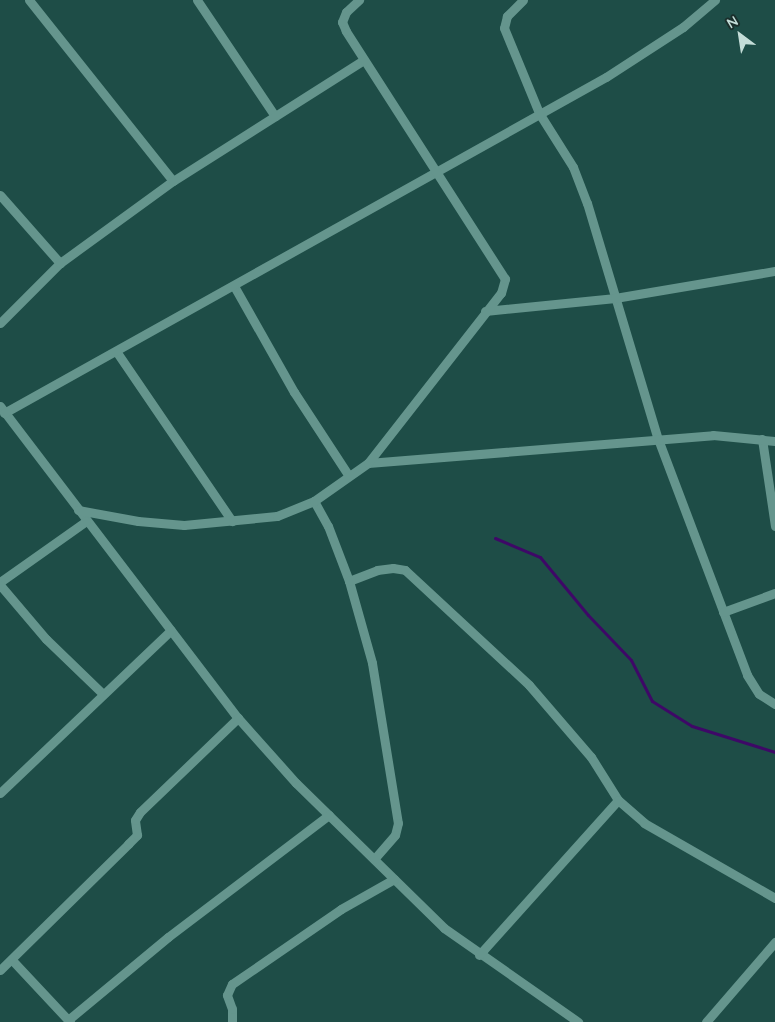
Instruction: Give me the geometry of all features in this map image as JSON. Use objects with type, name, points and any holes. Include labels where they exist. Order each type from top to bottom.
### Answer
[{"type":"street","points":[[29,0],[173,181]]},
{"type":"street","points":[[197,0],[275,116]]},
{"type":"street","points":[[78,510],[138,521],[184,525],[277,516],[314,502],[368,464],[501,293],[505,279],[364,60],[342,22],[346,12],[359,0]]},
{"type":"street","points":[[523,0],[507,16],[504,28],[539,113],[573,167],[658,440],[747,675],[759,694],[775,704]]},
{"type":"street","points":[[578,1022],[479,955],[444,928],[329,815],[238,718],[2,410],[116,351],[234,286],[606,77],[683,27],[715,0]]},
{"type":"street","points":[[0,323],[60,263],[173,181],[364,60]]},
{"type":"street","points":[[0,195],[60,263]]},
{"type":"street","points":[[486,311],[615,298],[775,271]]},
{"type":"street","points":[[234,286],[294,392],[349,476]]},
{"type":"street","points":[[116,351],[232,521]]},
{"type":"street","points":[[368,464],[713,434],[775,441]]},
{"type":"street","points":[[762,440],[775,526]]},
{"type":"street","points":[[314,502],[328,526],[350,581],[372,663],[398,824],[395,834],[374,859]]},
{"type":"street","points":[[86,521],[0,584],[46,639],[103,694]]},
{"type":"street","points":[[350,581],[377,570],[393,568],[404,570],[529,685],[591,757],[618,800],[644,823],[775,898]]},
{"type":"street","points":[[723,612],[775,593]]},
{"type":"street","points":[[0,793],[171,630]]},
{"type":"street","points":[[0,970],[136,835],[135,820],[140,812],[238,718]]},
{"type":"street","points":[[479,955],[618,800]]},
{"type":"street","points":[[12,960],[69,1021],[168,937],[329,815]]},
{"type":"street","points":[[232,1022],[227,995],[232,984],[341,909],[394,879]]},
{"type":"street","points":[[706,1022],[775,942]]},
{"type":"waterway","points":[[495,538],[540,557],[588,615],[631,660],[652,701],[692,726],[775,752]]}]
